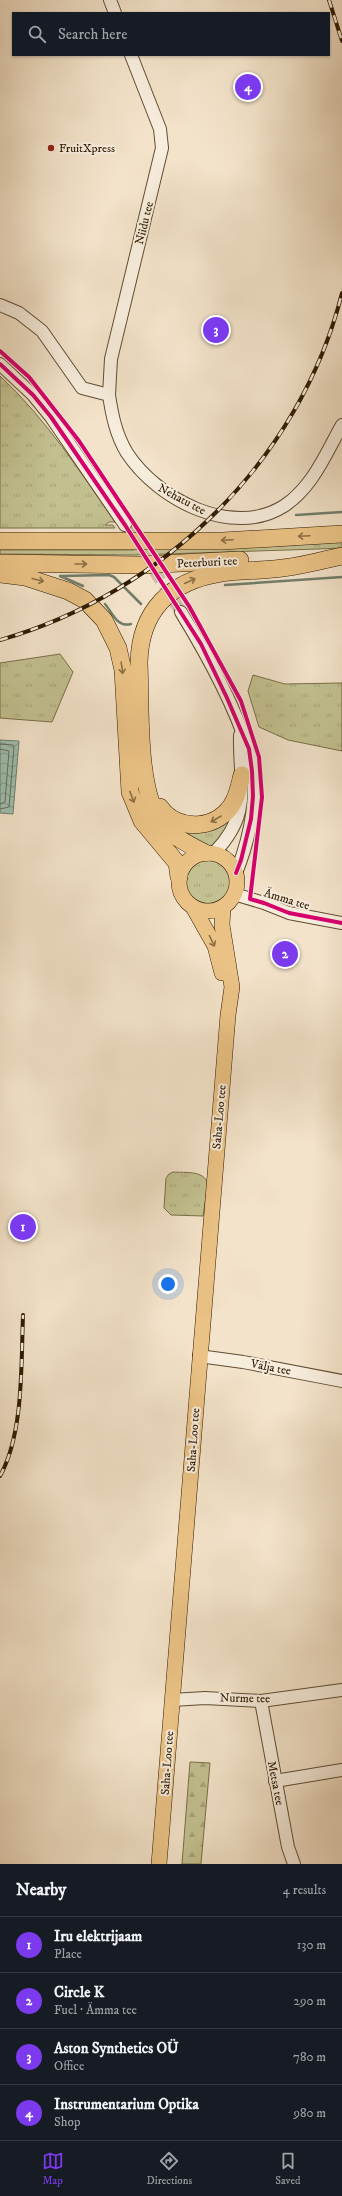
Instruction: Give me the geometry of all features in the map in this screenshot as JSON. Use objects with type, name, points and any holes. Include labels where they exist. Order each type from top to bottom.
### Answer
[{"type":"highway","points":[[0,531],[59,532],[83,542]]},
{"type":"highway","name":"Peterburi tee","points":[[0,541],[223,541],[342,534]]},
{"type":"highway","points":[[210,853],[180,839],[163,825],[156,815],[147,787],[144,764],[140,648],[144,627],[154,609],[172,590],[194,579],[221,573],[283,568],[342,556]]},
{"type":"highway","name":"Peterburi tee","points":[[0,563],[141,565],[342,556]]},
{"type":"highway","points":[[0,574],[25,577],[68,591],[85,600],[104,620],[118,648],[123,670],[130,792],[142,821],[177,863],[179,877]]},
{"type":"highway","points":[[147,787],[162,810],[172,819],[189,825],[204,825],[218,819],[234,802],[242,775]]},
{"type":"main road","points":[[210,853],[228,860],[236,873],[236,887],[234,894],[223,907],[208,911],[193,907],[181,893],[179,877],[182,868],[188,860],[210,853]]},
{"type":"main road","name":"Saha-Loo tee","points":[[193,907],[218,955],[225,987],[228,1015]]},
{"type":"main road","name":"Saha-Loo tee","points":[[159,1864],[199,1356],[228,1015],[232,987],[222,925],[223,907]]},
{"type":"street","points":[[110,0],[115,12]]},
{"type":"street","name":"Niidu tee","points":[[109,395],[113,352],[162,148],[160,129],[131,56]]},
{"type":"street","points":[[0,305],[19,313],[42,331],[82,388],[109,395]]},
{"type":"street","points":[[0,364],[33,395],[125,525]]},
{"type":"street","name":"Nehatu tee","points":[[109,395],[112,417],[119,437],[126,451],[146,477],[159,488],[193,506],[215,515],[235,519],[248,519],[272,512],[299,494],[310,481],[342,425]]},
{"type":"street","points":[[181,612],[201,644],[248,749],[253,796],[246,841],[236,873]]},
{"type":"street","points":[[210,853],[229,837],[242,806],[240,730]]},
{"type":"street","name":"Ämma tee","points":[[234,894],[264,902],[289,913],[342,923]]},
{"type":"street","name":"Välja tee","points":[[199,1356],[243,1362],[342,1381]]},
{"type":"street","name":"Nurme tee","points":[[172,1700],[205,1698],[261,1701],[342,1690]]},
{"type":"street","name":"Metsa tee","points":[[261,1701],[288,1847],[294,1864]]},
{"type":"street","points":[[275,1781],[342,1770]]},
{"type":"green space","points":[[0,376],[17,392],[47,427],[115,522],[109,522],[105,525],[113,525],[115,528],[0,528]]},
{"type":"green space","points":[[342,542],[342,548],[318,549],[134,555],[0,554],[0,550],[133,550]]},
{"type":"green space","points":[[60,654],[73,672],[52,722],[0,718],[0,663]]},
{"type":"green space","points":[[253,675],[285,684],[342,683],[342,751],[288,740],[259,727],[248,691]]},
{"type":"green space","points":[[236,811],[223,836],[210,847],[194,841],[182,830]]},
{"type":"green space","points":[[203,858],[213,858],[222,862],[228,868],[231,873],[231,891],[222,902],[213,906],[203,906],[194,902],[188,896],[184,887],[184,877],[188,868],[194,862]]},
{"type":"green space","points":[[173,1172],[199,1174],[206,1180],[208,1184],[203,1216],[171,1215],[164,1208],[166,1178]]},
{"type":"green space","points":[[190,1762],[210,1763],[201,1864],[182,1864]]},
{"type":"water","points":[[0,740],[19,741],[13,814],[0,813]]},
{"type":"waterway","points":[[296,515],[342,512]]},
{"type":"waterway","points":[[83,586],[60,576],[109,575],[114,577],[141,604]]},
{"type":"waterway","points":[[225,585],[342,577]]},
{"type":"waterway","points":[[105,604],[118,622],[126,625],[131,624]]},
{"type":"tunnel","points":[[125,525],[181,612]]},
{"type":"railway","points":[[329,0],[342,41]]},
{"type":"railway","points":[[0,640],[60,618],[117,589],[169,554],[217,512],[259,464],[294,411],[322,354],[342,293]]},
{"type":"railway","points":[[0,1476],[8,1459],[17,1419],[20,1397],[23,1315]]},
{"type":"cycle path","points":[[0,351],[29,377],[79,441],[189,606],[241,701],[259,757],[262,797],[250,899],[289,913],[342,923]]},
{"type":"cycle path","points":[[0,364],[33,395],[51,417],[125,525],[201,644],[227,698],[249,749],[252,771],[253,796],[251,819],[241,860],[236,873]]},
{"type":"place","name":"Instrumentarium Optika","points":[[248,87]]},
{"type":"place","name":"FruitXpress","points":[[51,148]]},
{"type":"place","name":"Aston Synthetics OÜ","points":[[216,330]]},
{"type":"place","name":"Circle K","points":[[285,954]]},
{"type":"place","name":"Iru elektrijaam","points":[[23,1227]]}]
